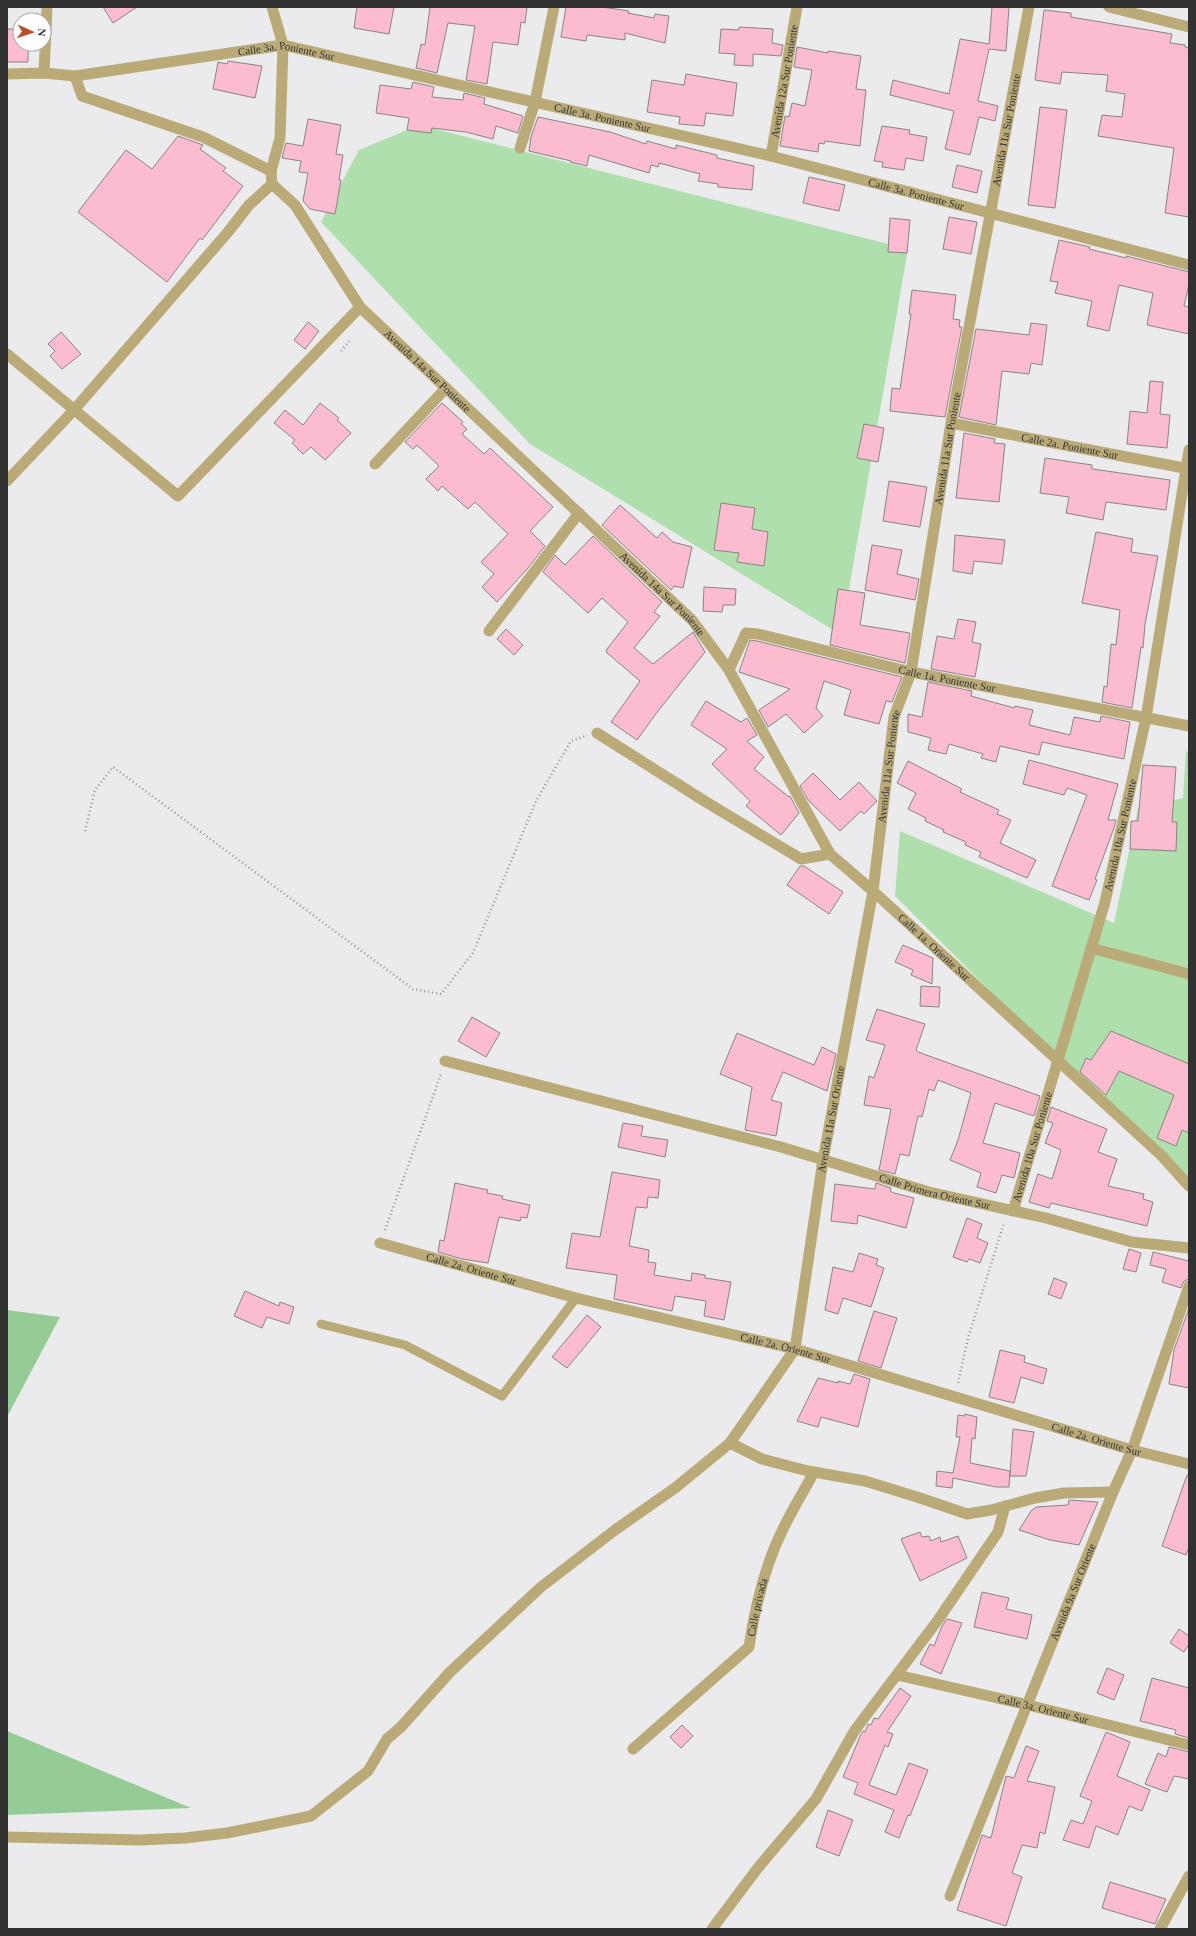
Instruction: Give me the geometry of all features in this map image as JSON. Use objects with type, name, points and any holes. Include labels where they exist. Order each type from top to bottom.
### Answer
[{"type":"street","points":[[44,73],[47,7]]},
{"type":"street","points":[[7,481],[74,410],[228,232],[249,205],[272,184],[271,172],[280,138],[283,45],[272,7]]},
{"type":"street","points":[[520,148],[535,102],[554,7]]},
{"type":"street","name":"Avenida 12a Sur Poniente","points":[[771,156],[797,7]]},
{"type":"street","name":"Avenida 11a Sur Poniente","points":[[873,890],[894,716],[911,672],[951,423],[1029,7]]},
{"type":"street","points":[[1109,7],[1189,26]]},
{"type":"street","name":"Calle 3a. Poniente Sur","points":[[7,74],[44,73],[75,76],[283,45],[771,156],[1189,265]]},
{"type":"street","points":[[75,76],[82,96],[203,138],[271,172]]},
{"type":"street","name":"Avenida 14a Sur Poniente","points":[[272,184],[295,205],[360,307],[692,620],[728,670]]},
{"type":"street","points":[[7,354],[178,496],[360,307]]},
{"type":"street","points":[[375,464],[446,388]]},
{"type":"street","name":"Calle 2a. Poniente Sur","points":[[951,423],[1187,469]]},
{"type":"street","name":"Avenida 10a Sur Poniente","points":[[1011,1210],[1058,1062],[1104,902],[1146,718],[1189,450]]},
{"type":"street","points":[[489,631],[579,513]]},
{"type":"street","name":"Calle 1a. Poniente Sur","points":[[728,670],[746,633],[758,634],[911,672],[1189,726]]},
{"type":"street","name":"Calle 1a. Oriente Sur","points":[[728,670],[830,854],[873,890],[1058,1062],[1162,1156],[1189,1186]]},
{"type":"street","points":[[596,733],[801,859],[830,854]]},
{"type":"street","name":"Avenida 11a Sur Oriente","points":[[795,1349],[823,1160],[873,890]]},
{"type":"street","points":[[1091,948],[1189,974]]},
{"type":"street","name":"Calle Primera Oriente Sur","points":[[446,1061],[781,1147],[929,1192],[1046,1218],[1132,1242],[1189,1248]]},
{"type":"street","name":"Calle 2a. Oriente Sur","points":[[380,1243],[576,1298],[795,1349],[1132,1450],[1189,1464]]},
{"type":"street","name":"Avenida 9a Sur Oriente","points":[[950,1896],[1113,1492],[1132,1450],[1189,1286]]},
{"type":"street","points":[[7,1837],[140,1840],[185,1838],[227,1833],[311,1816],[368,1771],[387,1739],[402,1727],[450,1672],[541,1587],[615,1530],[675,1488],[730,1443],[795,1349]]},
{"type":"street","points":[[730,1443],[762,1459],[814,1472],[864,1482],[917,1497],[967,1514],[1035,1498],[1064,1493],[1113,1492]]},
{"type":"street","name":"Calle privada","points":[[633,1749],[749,1647],[753,1618],[766,1573],[782,1530],[814,1472]]},
{"type":"street","points":[[712,1929],[757,1869],[816,1799],[855,1730],[938,1620],[998,1532],[1005,1506]]},
{"type":"street","name":"Calle 3a. Oriente Sur","points":[[897,1675],[1028,1705],[1189,1746]]},
{"type":"street","points":[[1160,1929],[1189,1876]]},
{"type":"lane","points":[[321,1324],[405,1345],[502,1396],[576,1298]]},
{"type":"path","points":[[85,831],[95,790],[114,767],[412,989],[441,994],[473,953],[536,802],[571,741],[596,733]]},
{"type":"path","points":[[380,1243],[446,1061]]},
{"type":"path","points":[[955,1397],[968,1338],[1011,1210]]},
{"type":"green space","points":[[419,125],[908,249],[841,635],[530,444],[321,222],[359,150]]},
{"type":"green space","points":[[1186,751],[1189,752],[1189,1189],[895,896],[900,831],[1114,923],[1138,808],[1183,798]]},
{"type":"green space","points":[[7,1310],[60,1317],[7,1417]]},
{"type":"green space","points":[[7,1731],[191,1808],[7,1815]]},
{"type":"building","points":[[103,7],[137,7],[113,23]]},
{"type":"building","points":[[357,7],[394,7],[389,34],[354,28]]},
{"type":"building","points":[[430,7],[527,7],[525,23],[521,22],[518,45],[493,42],[487,84],[466,80],[475,26],[448,23],[437,73],[416,68],[421,44],[425,45]]},
{"type":"building","points":[[566,7],[602,7],[629,11],[628,13],[654,18],[655,14],[669,16],[665,43],[625,33],[625,40],[587,35],[586,41],[561,37]]},
{"type":"building","points":[[992,7],[1009,7],[1006,51],[989,49],[978,101],[998,106],[995,121],[979,117],[970,155],[945,149],[954,111],[890,95],[893,80],[949,94],[960,39],[989,44]]},
{"type":"building","points":[[1044,10],[1071,13],[1071,17],[1172,34],[1170,43],[1185,45],[1185,47],[1189,48],[1189,217],[1165,213],[1174,148],[1098,136],[1102,115],[1122,117],[1125,94],[1106,91],[1108,75],[1062,72],[1060,84],[1035,80]]},
{"type":"building","points":[[739,27],[773,29],[772,43],[783,45],[781,56],[753,54],[753,66],[734,65],[735,54],[719,53],[721,29],[739,30]]},
{"type":"building","points":[[7,29],[12,29],[12,52],[28,52],[28,62],[7,62]]},
{"type":"building","points":[[797,47],[828,53],[828,51],[861,56],[856,89],[866,90],[860,146],[825,141],[824,144],[819,143],[818,152],[780,146],[785,116],[789,117],[792,103],[805,106],[812,70],[794,67]]},
{"type":"building","points":[[228,61],[262,66],[255,98],[213,89],[218,62],[227,64]]},
{"type":"building","points":[[686,74],[737,83],[733,116],[706,113],[704,126],[679,124],[680,117],[647,112],[652,80],[684,85]]},
{"type":"building","points":[[413,82],[434,87],[432,97],[463,100],[464,93],[485,98],[484,104],[523,116],[518,133],[496,126],[493,139],[466,132],[432,128],[431,133],[407,130],[409,118],[376,113],[380,85],[411,89]]},
{"type":"building","points":[[1040,107],[1067,110],[1055,208],[1028,205]]},
{"type":"building","points":[[538,117],[610,132],[646,144],[647,141],[676,149],[676,145],[717,155],[717,158],[754,166],[752,190],[718,187],[718,184],[698,181],[700,174],[659,163],[658,167],[651,165],[649,173],[589,155],[587,166],[529,151],[531,137]]},
{"type":"building","points":[[308,119],[341,125],[336,154],[343,155],[339,180],[341,180],[335,214],[310,209],[303,201],[308,173],[299,172],[301,161],[282,158],[286,143],[303,146]]},
{"type":"building","points":[[882,126],[910,130],[909,134],[927,137],[923,161],[906,158],[904,170],[882,167],[883,162],[874,161]]},
{"type":"building","points":[[178,136],[203,145],[200,149],[226,168],[223,171],[243,186],[202,240],[200,238],[167,282],[78,212],[126,150],[152,169]]},
{"type":"building","points":[[957,165],[982,171],[977,193],[952,187]]},
{"type":"building","points":[[809,177],[845,185],[839,211],[803,203]]},
{"type":"building","points":[[949,217],[977,222],[971,254],[943,249]]},
{"type":"building","points":[[890,218],[910,220],[907,253],[888,252]]},
{"type":"building","points":[[1059,240],[1090,247],[1089,249],[1126,258],[1126,256],[1189,272],[1189,284],[1184,306],[1189,307],[1189,334],[1147,325],[1153,293],[1119,285],[1109,331],[1087,326],[1092,301],[1055,293],[1058,282],[1050,281]]},
{"type":"building","points":[[912,290],[956,295],[953,319],[960,320],[959,327],[962,327],[945,417],[890,411],[892,388],[900,389],[911,314],[909,314]]},
{"type":"building","points":[[308,322],[319,331],[305,349],[294,340]]},
{"type":"building","points":[[1031,323],[1047,325],[1042,365],[1031,363],[1029,374],[1002,371],[996,425],[959,417],[976,329],[1029,335]]},
{"type":"building","points":[[61,332],[81,354],[62,369],[50,356],[55,351],[48,344]]},
{"type":"building","points":[[1150,381],[1163,382],[1160,414],[1170,415],[1167,448],[1127,444],[1130,411],[1147,413]]},
{"type":"building","points":[[320,403],[339,418],[337,420],[351,433],[325,460],[311,447],[303,454],[292,443],[295,440],[274,423],[285,410],[303,425]]},
{"type":"building","points":[[442,403],[463,422],[461,424],[467,429],[462,434],[484,454],[490,448],[553,507],[530,531],[545,546],[528,568],[497,602],[482,587],[494,574],[481,562],[508,534],[475,502],[468,509],[442,486],[438,491],[426,479],[439,466],[417,445],[413,449],[405,442]]},
{"type":"building","points":[[864,424],[884,428],[878,462],[857,458]]},
{"type":"building","points":[[964,433],[995,439],[994,443],[1005,444],[999,502],[956,498]]},
{"type":"building","points":[[1045,458],[1092,465],[1092,469],[1170,480],[1166,510],[1106,502],[1103,520],[1066,513],[1069,497],[1040,493]]},
{"type":"building","points":[[889,481],[927,487],[920,527],[883,521]]},
{"type":"building","points":[[721,503],[755,508],[752,529],[768,532],[764,566],[737,562],[739,553],[714,550]]},
{"type":"building","points":[[620,505],[657,538],[662,532],[673,542],[692,547],[683,588],[674,586],[671,590],[602,525]]},
{"type":"building","points":[[1096,532],[1133,539],[1131,552],[1158,556],[1145,624],[1143,648],[1141,647],[1132,708],[1102,702],[1104,686],[1107,687],[1111,644],[1116,645],[1120,610],[1082,603]]},
{"type":"building","points":[[955,535],[1005,540],[1002,564],[974,561],[972,574],[953,571]]},
{"type":"building","points":[[593,536],[662,602],[654,612],[660,616],[634,648],[653,664],[693,632],[705,652],[637,740],[611,722],[640,681],[606,652],[628,622],[602,598],[588,613],[543,572],[555,555],[565,565]]},
{"type":"building","points":[[872,545],[902,550],[897,574],[919,579],[915,600],[865,590]]},
{"type":"building","points":[[704,587],[736,589],[735,605],[723,605],[722,612],[703,611]]},
{"type":"building","points":[[838,589],[865,593],[860,625],[910,633],[905,663],[830,645]]},
{"type":"building","points":[[958,619],[976,622],[972,642],[981,644],[975,677],[931,669],[937,636],[954,639]]},
{"type":"building","points":[[506,629],[523,645],[514,655],[497,639]]},
{"type":"building","points":[[750,640],[902,677],[892,702],[886,701],[879,724],[844,715],[851,690],[824,681],[816,708],[823,716],[804,733],[786,714],[768,727],[759,710],[790,689],[739,672]]},
{"type":"building","points":[[928,682],[972,691],[971,696],[1014,708],[1015,706],[1033,710],[1029,725],[1070,735],[1074,717],[1100,722],[1101,716],[1130,722],[1124,759],[1042,742],[1039,755],[1000,746],[996,762],[981,758],[983,754],[949,744],[946,754],[928,750],[931,738],[908,732],[908,714],[922,717]]},
{"type":"building","points":[[706,701],[741,722],[747,718],[757,735],[747,741],[764,757],[754,769],[789,797],[790,796],[799,813],[781,835],[746,806],[750,801],[712,764],[727,749],[691,725]]},
{"type":"building","points":[[1029,760],[1118,784],[1108,820],[1116,820],[1114,828],[1095,879],[1097,880],[1089,900],[1052,886],[1087,795],[1067,788],[1064,795],[1023,784]]},
{"type":"building","points":[[908,761],[962,789],[960,792],[999,810],[997,814],[1011,820],[1000,843],[1036,860],[1027,878],[979,857],[981,852],[965,845],[966,842],[943,832],[944,830],[925,821],[926,818],[908,809],[916,793],[897,783]]},
{"type":"building","points":[[1143,765],[1176,767],[1172,822],[1177,822],[1176,851],[1130,849],[1131,821],[1138,821]]},
{"type":"building","points":[[813,773],[840,800],[859,782],[877,801],[864,814],[861,811],[840,831],[809,801],[800,786]]},
{"type":"building","points":[[800,866],[804,866],[843,892],[829,914],[787,885]]},
{"type":"building","points":[[903,945],[933,958],[932,984],[911,975],[913,970],[895,962]]},
{"type":"building","points":[[921,986],[940,987],[939,1007],[920,1006]]},
{"type":"building","points":[[877,1009],[925,1024],[916,1050],[918,1052],[1040,1096],[1034,1116],[995,1103],[983,1143],[1020,1153],[1014,1178],[1002,1175],[996,1193],[977,1187],[981,1173],[950,1160],[958,1140],[971,1093],[938,1080],[934,1091],[929,1089],[922,1117],[918,1116],[909,1156],[900,1154],[895,1174],[879,1170],[891,1109],[864,1105],[869,1076],[874,1078],[885,1045],[866,1040]]},
{"type":"building","points":[[472,1017],[500,1033],[486,1057],[458,1041]]},
{"type":"building","points":[[1111,1031],[1189,1064],[1189,1133],[1182,1130],[1176,1146],[1157,1138],[1174,1095],[1119,1071],[1106,1095],[1080,1072],[1086,1058],[1091,1060]]},
{"type":"building","points":[[737,1033],[814,1065],[822,1047],[836,1054],[827,1091],[783,1072],[771,1100],[782,1103],[776,1136],[745,1130],[752,1087],[720,1074]]},
{"type":"building","points":[[1051,1107],[1107,1129],[1098,1152],[1117,1159],[1108,1186],[1144,1194],[1143,1199],[1153,1202],[1147,1226],[1051,1203],[1049,1208],[1029,1202],[1038,1174],[1052,1179],[1061,1150],[1045,1143],[1053,1123],[1047,1121]]},
{"type":"building","points":[[623,1123],[643,1126],[641,1136],[668,1140],[665,1157],[618,1147]]},
{"type":"building","points":[[612,1172],[660,1180],[658,1198],[648,1197],[647,1208],[636,1207],[629,1246],[649,1250],[648,1262],[656,1263],[654,1275],[691,1281],[692,1273],[705,1275],[705,1278],[731,1282],[724,1320],[704,1316],[706,1301],[675,1296],[672,1311],[614,1299],[617,1275],[566,1268],[572,1233],[600,1237]]},
{"type":"building","points":[[455,1183],[488,1190],[487,1193],[503,1196],[502,1199],[530,1205],[527,1218],[521,1217],[520,1221],[499,1217],[488,1263],[462,1259],[438,1252],[440,1240],[444,1241]]},
{"type":"building","points":[[876,1183],[891,1188],[890,1191],[894,1193],[914,1198],[906,1228],[858,1215],[857,1224],[831,1221],[835,1184],[875,1189]]},
{"type":"building","points":[[967,1218],[982,1224],[977,1238],[988,1243],[980,1263],[969,1259],[967,1262],[953,1257]]},
{"type":"building","points":[[1129,1249],[1141,1253],[1136,1272],[1123,1269]]},
{"type":"building","points":[[1153,1252],[1189,1261],[1189,1279],[1184,1281],[1181,1288],[1162,1282],[1166,1269],[1150,1265]]},
{"type":"building","points":[[859,1253],[878,1259],[876,1265],[884,1268],[871,1307],[843,1298],[838,1314],[825,1310],[833,1267],[853,1272]]},
{"type":"building","points":[[1054,1278],[1067,1283],[1061,1299],[1048,1294]]},
{"type":"building","points":[[245,1291],[279,1306],[280,1302],[294,1307],[289,1324],[267,1317],[262,1328],[234,1316]]},
{"type":"building","points":[[1189,1308],[1189,1388],[1169,1384],[1174,1350]]},
{"type":"building","points":[[874,1311],[897,1318],[881,1368],[858,1361]]},
{"type":"building","points":[[587,1315],[601,1327],[567,1368],[552,1357]]},
{"type":"building","points":[[1000,1350],[1025,1356],[1024,1362],[1047,1369],[1043,1384],[1021,1377],[1014,1403],[989,1397]]},
{"type":"building","points":[[854,1374],[870,1379],[858,1427],[821,1417],[818,1427],[797,1421],[818,1378],[838,1383],[838,1381],[850,1384]]},
{"type":"building","points":[[965,1414],[977,1417],[975,1439],[972,1438],[970,1463],[1010,1471],[1009,1487],[996,1487],[953,1478],[952,1488],[936,1486],[937,1471],[953,1473],[960,1437],[956,1437],[958,1415],[965,1416]]},
{"type":"building","points":[[1013,1429],[1034,1432],[1026,1476],[1010,1476]]},
{"type":"building","points":[[1187,1475],[1189,1475],[1189,1547],[1186,1555],[1162,1546]]},
{"type":"building","points":[[1069,1500],[1098,1502],[1079,1545],[1050,1540],[1019,1530],[1031,1511],[1036,1507],[1068,1505]]},
{"type":"building","points":[[920,1532],[922,1537],[929,1536],[931,1541],[940,1537],[941,1542],[958,1536],[967,1558],[920,1581],[901,1539]]},
{"type":"building","points":[[982,1592],[1009,1598],[1006,1609],[1032,1615],[1027,1639],[974,1627]]},
{"type":"building","points":[[947,1619],[962,1623],[941,1674],[920,1664],[930,1644],[934,1646],[942,1626]]},
{"type":"building","points":[[1179,1629],[1189,1636],[1189,1644],[1184,1652],[1170,1643]]},
{"type":"building","points":[[1107,1668],[1124,1675],[1114,1700],[1097,1693]]},
{"type":"building","points":[[1152,1678],[1189,1688],[1189,1738],[1175,1734],[1176,1730],[1140,1721]]},
{"type":"building","points":[[900,1688],[911,1696],[887,1732],[893,1734],[888,1747],[885,1745],[869,1785],[896,1795],[909,1763],[928,1770],[910,1816],[908,1815],[899,1838],[885,1832],[894,1810],[854,1794],[858,1783],[843,1777],[861,1734],[863,1731],[865,1732],[868,1724],[871,1725],[874,1718],[878,1719]]},
{"type":"building","points":[[682,1725],[693,1736],[681,1748],[670,1737]]},
{"type":"building","points":[[1106,1732],[1130,1742],[1117,1776],[1150,1790],[1142,1811],[1129,1806],[1118,1835],[1096,1826],[1089,1848],[1063,1840],[1071,1820],[1083,1824],[1092,1801],[1080,1796]]},
{"type":"building","points":[[1026,1746],[1039,1751],[1027,1781],[1055,1787],[1045,1834],[1040,1832],[1037,1848],[1022,1845],[1012,1873],[1022,1877],[1006,1926],[957,1910],[982,1835],[991,1838],[1006,1776],[1014,1778]]},
{"type":"building","points":[[1169,1747],[1189,1752],[1189,1779],[1174,1776],[1167,1792],[1145,1784],[1158,1753],[1166,1757]]},
{"type":"building","points":[[828,1810],[853,1820],[839,1856],[816,1847]]},
{"type":"building","points":[[1110,1882],[1166,1899],[1155,1924],[1102,1908]]}]
